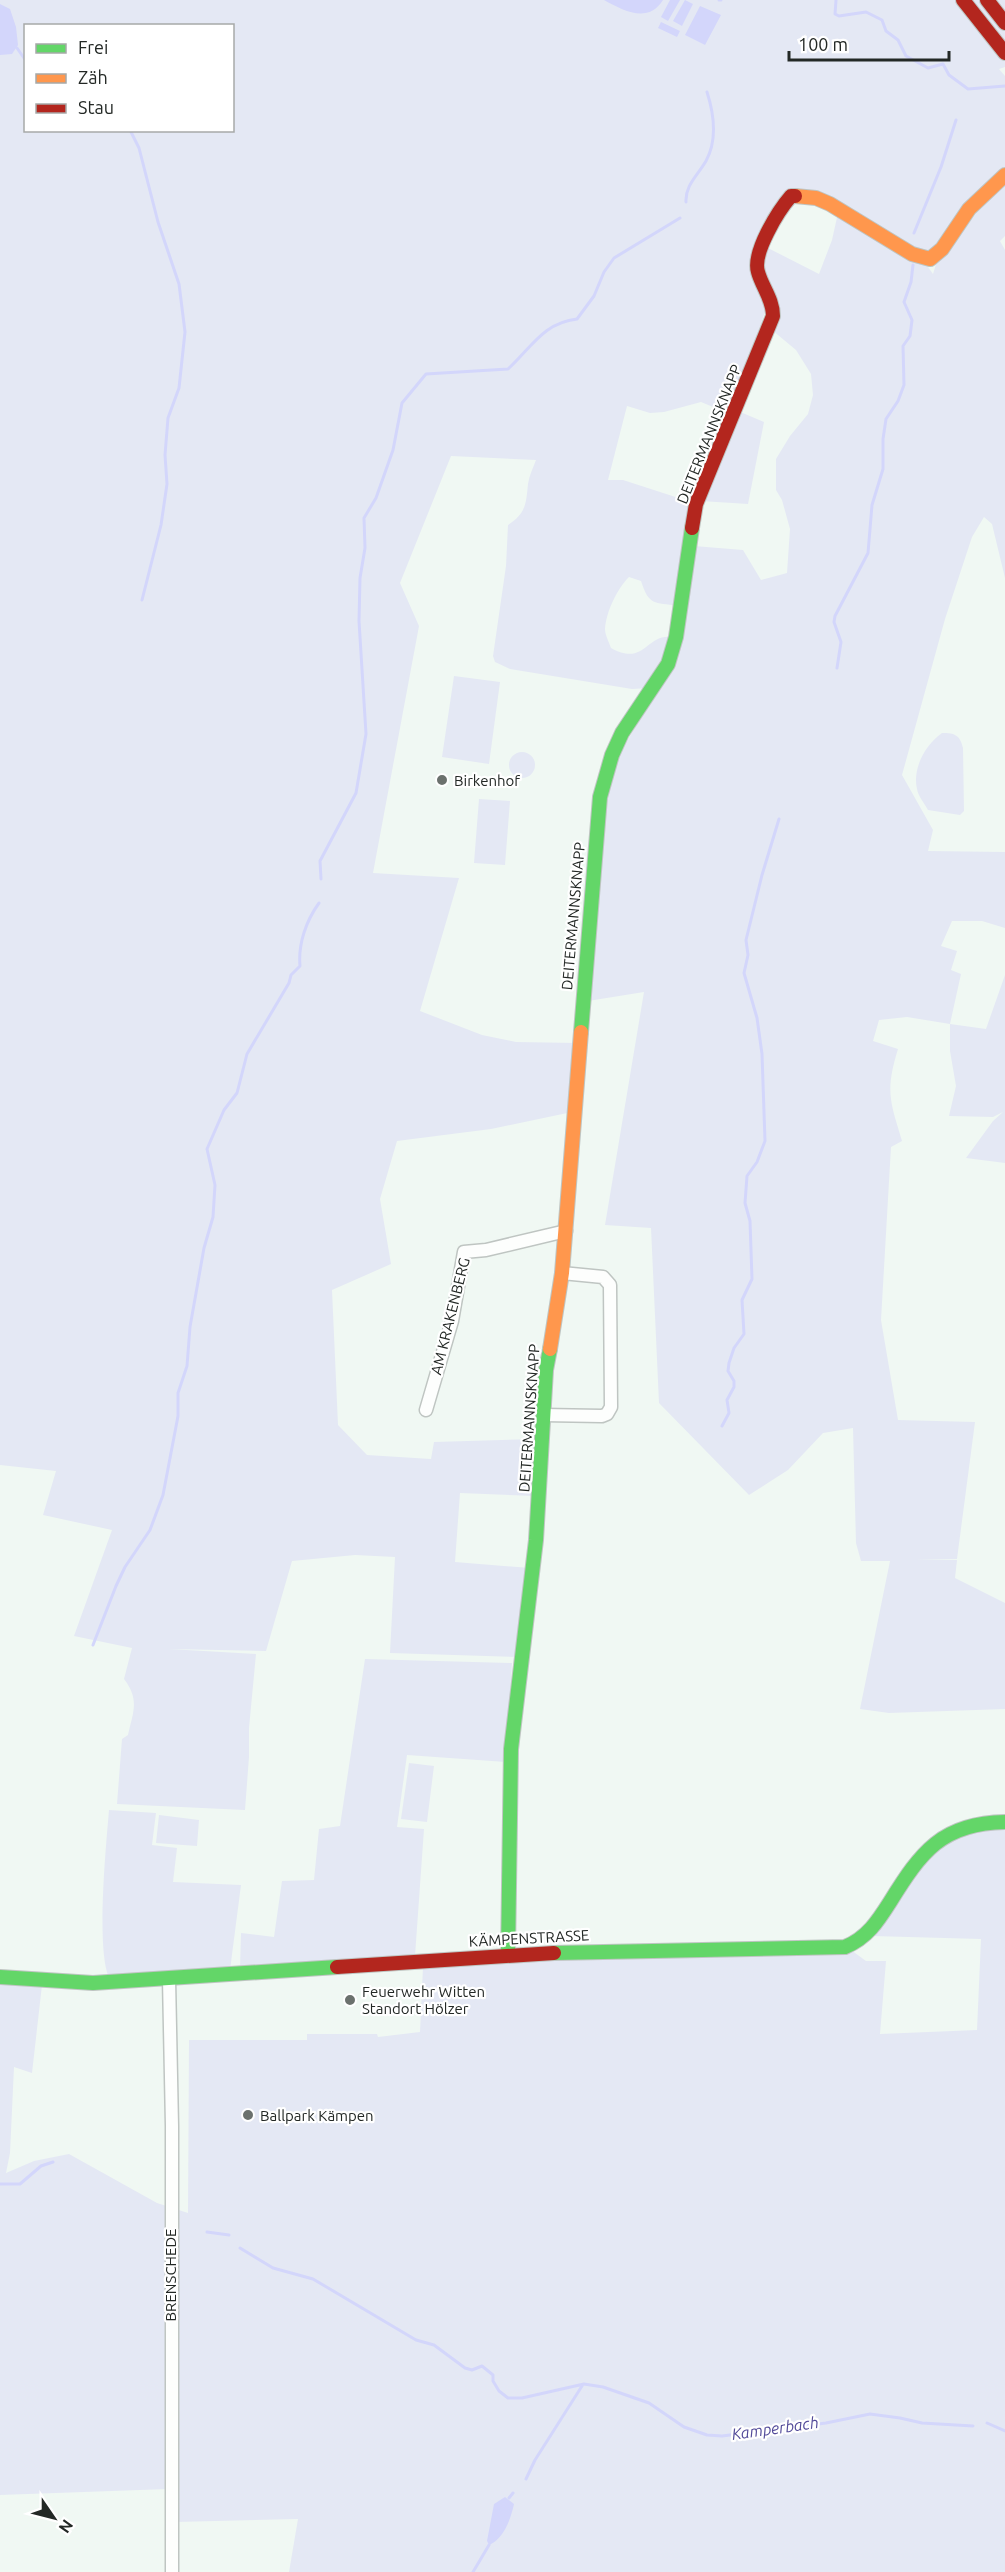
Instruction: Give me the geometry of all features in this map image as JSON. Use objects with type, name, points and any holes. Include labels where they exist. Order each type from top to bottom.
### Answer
[{"type":"main road","points":[[963,0],[1005,53]]},
{"type":"main road","points":[[987,0],[1005,23]]},
{"type":"main road","name":"DEITERMANNSKNAPP","points":[[508,1955],[511,1749],[536,1540],[546,1370],[558,1308],[566,1231],[600,797],[612,755],[622,733],[654,689],[668,664],[676,637],[696,504],[772,322],[773,305],[756,270],[759,251],[783,205],[791,196],[804,194],[853,217],[913,255],[930,259],[942,249],[969,209],[1005,175]]},
{"type":"main road","name":"KÄMPENSTRASSE","points":[[0,1977],[73,1983],[169,1979],[508,1955],[845,1947],[859,1942],[872,1930],[916,1861],[935,1842],[968,1824],[1005,1822]]},
{"type":"street","name":"AM KRAKENBERG","points":[[426,1410],[452,1321],[464,1252],[486,1250],[566,1231]]},
{"type":"street","points":[[543,1415],[602,1416],[607,1414],[611,1407],[610,1286],[603,1277],[562,1273]]},
{"type":"street","name":"BRENSCHEDE","points":[[169,1979],[172,2126],[172,2572]]},
{"type":"shaded area","points":[[0,0],[1005,0],[1005,67],[999,69],[1005,76],[1005,167],[937,249],[926,254],[806,191],[756,251],[768,303],[730,414],[701,402],[664,412],[650,413],[627,406],[608,480],[623,480],[694,503],[678,606],[658,603],[650,599],[641,581],[629,577],[616,594],[607,615],[605,631],[611,648],[622,653],[638,652],[656,640],[672,637],[650,688],[632,689],[510,669],[495,662],[493,656],[506,566],[508,525],[524,508],[529,478],[536,460],[451,456],[400,583],[419,626],[373,873],[459,878],[420,1011],[482,1035],[516,1042],[578,1043],[572,1112],[491,1129],[397,1141],[380,1199],[391,1264],[332,1290],[338,1425],[367,1455],[431,1459],[434,1442],[538,1439],[535,1496],[460,1493],[455,1562],[530,1568],[519,1657],[390,1653],[395,1557],[355,1555],[292,1561],[266,1651],[169,1649],[256,1654],[245,1810],[117,1804],[122,1739],[128,1735],[134,1706],[132,1693],[124,1679],[132,1648],[74,1636],[112,1530],[43,1515],[56,1471],[0,1465]]},
{"type":"shaded area","points":[[1005,178],[1005,236],[1000,241],[1005,250],[1005,578],[992,524],[984,517],[972,537],[945,619],[902,775],[933,830],[928,851],[1005,852],[1005,928],[982,921],[952,921],[941,946],[957,951],[951,970],[961,974],[950,1024],[907,1017],[879,1020],[873,1041],[898,1049],[890,1086],[894,1116],[902,1141],[891,1147],[881,1320],[898,1420],[975,1422],[957,1559],[916,1560],[957,1560],[955,1578],[1005,1603],[1005,1709],[889,1713],[860,1709],[890,1561],[861,1561],[856,1543],[853,1428],[823,1433],[788,1470],[749,1495],[659,1403],[651,1228],[605,1225],[644,992],[588,1001],[604,799],[614,763],[660,686],[694,546],[743,550],[761,580],[787,573],[790,529],[782,500],[776,490],[776,459],[790,436],[808,414],[813,395],[811,374],[796,350],[772,330],[758,269],[764,246],[819,274],[832,240],[838,213],[928,267],[933,274],[937,261]]},
{"type":"shaded area","points":[[738,411],[764,422],[748,504],[701,501]]},
{"type":"shaded area","points":[[454,676],[500,682],[489,764],[442,757]]},
{"type":"shaded area","points":[[942,733],[956,736],[963,748],[964,811],[960,815],[928,810],[917,789],[918,765],[931,743]]},
{"type":"shaded area","points":[[522,752],[531,756],[535,765],[531,774],[522,778],[513,774],[509,765],[513,756]]},
{"type":"shaded area","points":[[479,799],[510,801],[505,865],[474,863]]},
{"type":"shaded area","points":[[1005,975],[1005,1163],[966,1158],[993,1121],[1003,1112],[993,1117],[949,1116],[956,1086],[950,1051],[950,1024],[986,1029]]},
{"type":"shaded area","points":[[365,1659],[512,1663],[506,1762],[407,1755],[397,1827],[424,1829],[415,1956],[240,1969],[241,1933],[274,1937],[282,1881],[314,1880],[319,1829],[340,1826]]},
{"type":"shaded area","points":[[409,1763],[434,1766],[427,1822],[401,1819]]},
{"type":"shaded area","points":[[109,1810],[156,1813],[152,1845],[177,1848],[173,1882],[241,1885],[230,1970],[109,1978],[105,1964],[102,1922]]},
{"type":"shaded area","points":[[159,1815],[199,1820],[197,1846],[156,1843]]},
{"type":"shaded area","points":[[1005,1828],[1005,2572],[289,2572],[298,2519],[175,2522],[168,2489],[0,2495],[0,1981],[42,1985],[32,2073],[14,2067],[10,2153],[6,2173],[34,2161],[69,2154],[157,2203],[188,2213],[189,2040],[307,2040],[307,2034],[377,2034],[378,2037],[420,2032],[423,1967],[443,1963],[851,1950],[866,1961],[886,1961],[880,2034],[977,2030],[981,1939],[872,1936],[919,1865],[959,1832]]},
{"type":"water","points":[[604,0],[663,0],[650,12],[635,13]]},
{"type":"water","points":[[670,0],[680,0],[668,21],[661,17]]},
{"type":"water","points":[[685,0],[693,4],[682,26],[673,21]]},
{"type":"water","points":[[0,4],[10,9],[16,27],[18,45],[12,54],[0,55]]},
{"type":"water","points":[[700,6],[721,15],[705,45],[685,35]]},
{"type":"water","points":[[661,22],[680,31],[677,37],[658,28]]},
{"type":"water","points":[[505,2497],[514,2504],[511,2515],[503,2533],[489,2545],[487,2541],[494,2504]]},
{"type":"waterway","points":[[836,0],[835,14],[839,16],[866,12],[882,20],[886,31],[898,40],[906,56],[928,68],[943,64],[949,75],[968,89],[1005,86]]},
{"type":"waterway","points":[[17,48],[24,58]]},
{"type":"waterway","points":[[686,202],[690,185],[706,161],[712,144],[713,118],[707,92]]},
{"type":"waterway","points":[[914,233],[941,167],[956,120]]},
{"type":"waterway","points":[[131,132],[139,148],[158,222],[179,284],[185,332],[179,388],[168,418],[165,455],[167,484],[161,525],[142,600]]},
{"type":"waterway","points":[[321,879],[320,861],[356,793],[366,734],[359,621],[360,578],[365,548],[364,518],[376,498],[393,450],[402,403],[426,374],[508,369],[539,337],[555,325],[577,319],[594,296],[604,272],[614,258],[680,218]]},
{"type":"waterway","points":[[837,668],[841,642],[834,622],[835,616],[868,553],[872,505],[883,469],[886,419],[898,401],[904,385],[903,346],[910,336],[912,320],[904,302],[911,282],[913,265]]},
{"type":"waterway","points":[[722,1426],[729,1413],[727,1400],[734,1387],[734,1381],[728,1371],[729,1363],[734,1348],[744,1334],[742,1300],[752,1279],[750,1221],[745,1203],[747,1176],[757,1162],[765,1141],[762,1054],[757,1018],[744,973],[748,955],[746,940],[779,819]]},
{"type":"waterway","points":[[93,1645],[116,1586],[125,1567],[150,1530],[163,1495],[178,1416],[178,1393],[187,1366],[190,1327],[204,1248],[213,1217],[215,1185],[207,1149],[224,1110],[237,1093],[247,1054],[289,983],[291,975],[300,966],[300,949],[304,933],[319,903]]},
{"type":"waterway","name":"Kamperbach","points":[[0,2184],[20,2184],[41,2166],[53,2162]]},
{"type":"waterway","name":"Kamperbach","points":[[207,2232],[229,2235]]},
{"type":"waterway","name":"Kamperbach","points":[[240,2248],[273,2268],[313,2279],[416,2340],[434,2345],[465,2368],[472,2370],[482,2366],[493,2375],[493,2381],[499,2391],[508,2398],[522,2398],[584,2384],[603,2387],[649,2403],[684,2427],[707,2435],[722,2436],[826,2423],[870,2414],[922,2423],[973,2426]]},
{"type":"waterway","points":[[526,2479],[535,2460],[582,2386]]},
{"type":"waterway","name":"Kamperbach","points":[[987,2423],[1005,2431]]},
{"type":"waterway","points":[[509,2498],[513,2493]]},
{"type":"waterway","points":[[473,2572],[489,2545]]},
{"type":"traffic: fast","points":[[581,1032],[600,797],[612,755],[622,733],[668,664],[676,637],[692,528]]},
{"type":"traffic: fast","points":[[508,1955],[511,1749],[536,1540],[546,1370],[550,1349]]},
{"type":"traffic: fast","points":[[554,1953],[845,1947],[860,1939],[871,1928],[912,1869],[936,1844],[965,1828],[1005,1822]]},
{"type":"traffic: fast","points":[[0,1977],[93,1983],[337,1967]]},
{"type":"traffic: slow","points":[[795,196],[816,198],[830,204],[912,254],[930,259],[942,249],[969,209],[1005,175]]},
{"type":"traffic: slow","points":[[550,1349],[562,1273],[581,1032]]},
{"type":"traffic: jam","points":[[963,0],[1005,53]]},
{"type":"traffic: jam","points":[[987,0],[1005,23]]},
{"type":"traffic: jam","points":[[692,528],[696,504],[773,316],[771,304],[758,272],[757,264],[762,244],[780,212],[791,196],[795,196]]},
{"type":"traffic: jam","points":[[337,1967],[554,1953]]},
{"type":"place","name":"Birkenhof","points":[[442,780]]},
{"type":"place","name":"Feuerwehr Witten Standort Hölzer","points":[[350,2000]]},
{"type":"place","name":"Ballpark Kämpen","points":[[248,2115]]}]
